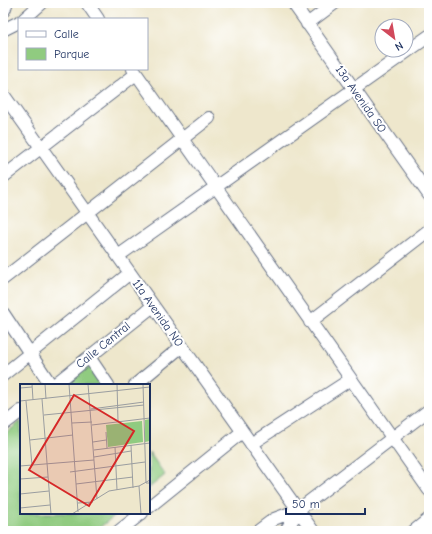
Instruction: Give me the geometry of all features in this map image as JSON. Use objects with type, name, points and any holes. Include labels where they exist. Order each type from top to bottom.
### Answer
[{"type":"street","points":[[3,9],[5,3]]},
{"type":"street","points":[[25,18],[42,3]]},
{"type":"street","points":[[87,3],[97,18]]},
{"type":"street","name":"13a Avenida SO","points":[[293,3],[429,195]]},
{"type":"street","points":[[307,24],[335,3]]},
{"type":"street","points":[[3,30],[18,22]]},
{"type":"street","points":[[118,256],[429,36]]},
{"type":"street","points":[[3,177],[135,71],[429,490]]},
{"type":"street","name":"11a Avenida NO","points":[[3,94],[313,531]]},
{"type":"street","points":[[3,279],[208,118]]},
{"type":"street","points":[[310,322],[429,230]]},
{"type":"street","points":[[3,375],[130,273]]},
{"type":"street","name":"Calle Central","points":[[53,384],[153,306]]},
{"type":"street","points":[[3,313],[51,384]]},
{"type":"street","points":[[136,384],[182,346]]},
{"type":"street","points":[[89,357],[107,384]]},
{"type":"street","points":[[251,444],[351,379]]},
{"type":"street","points":[[258,531],[274,519],[298,510],[429,410]]},
{"type":"street","points":[[3,425],[20,412]]},
{"type":"street","points":[[150,506],[242,432]]},
{"type":"street","points":[[286,531],[298,510]]},
{"type":"street","points":[[119,531],[141,514]]},
{"type":"street","points":[[414,531],[429,519]]},
{"type":"green space","points":[[89,365],[102,384],[66,384]]},
{"type":"green space","points":[[20,422],[20,514],[117,514],[95,531],[3,531],[3,436]]},
{"type":"green space","points":[[150,453],[165,475],[150,487]]}]
